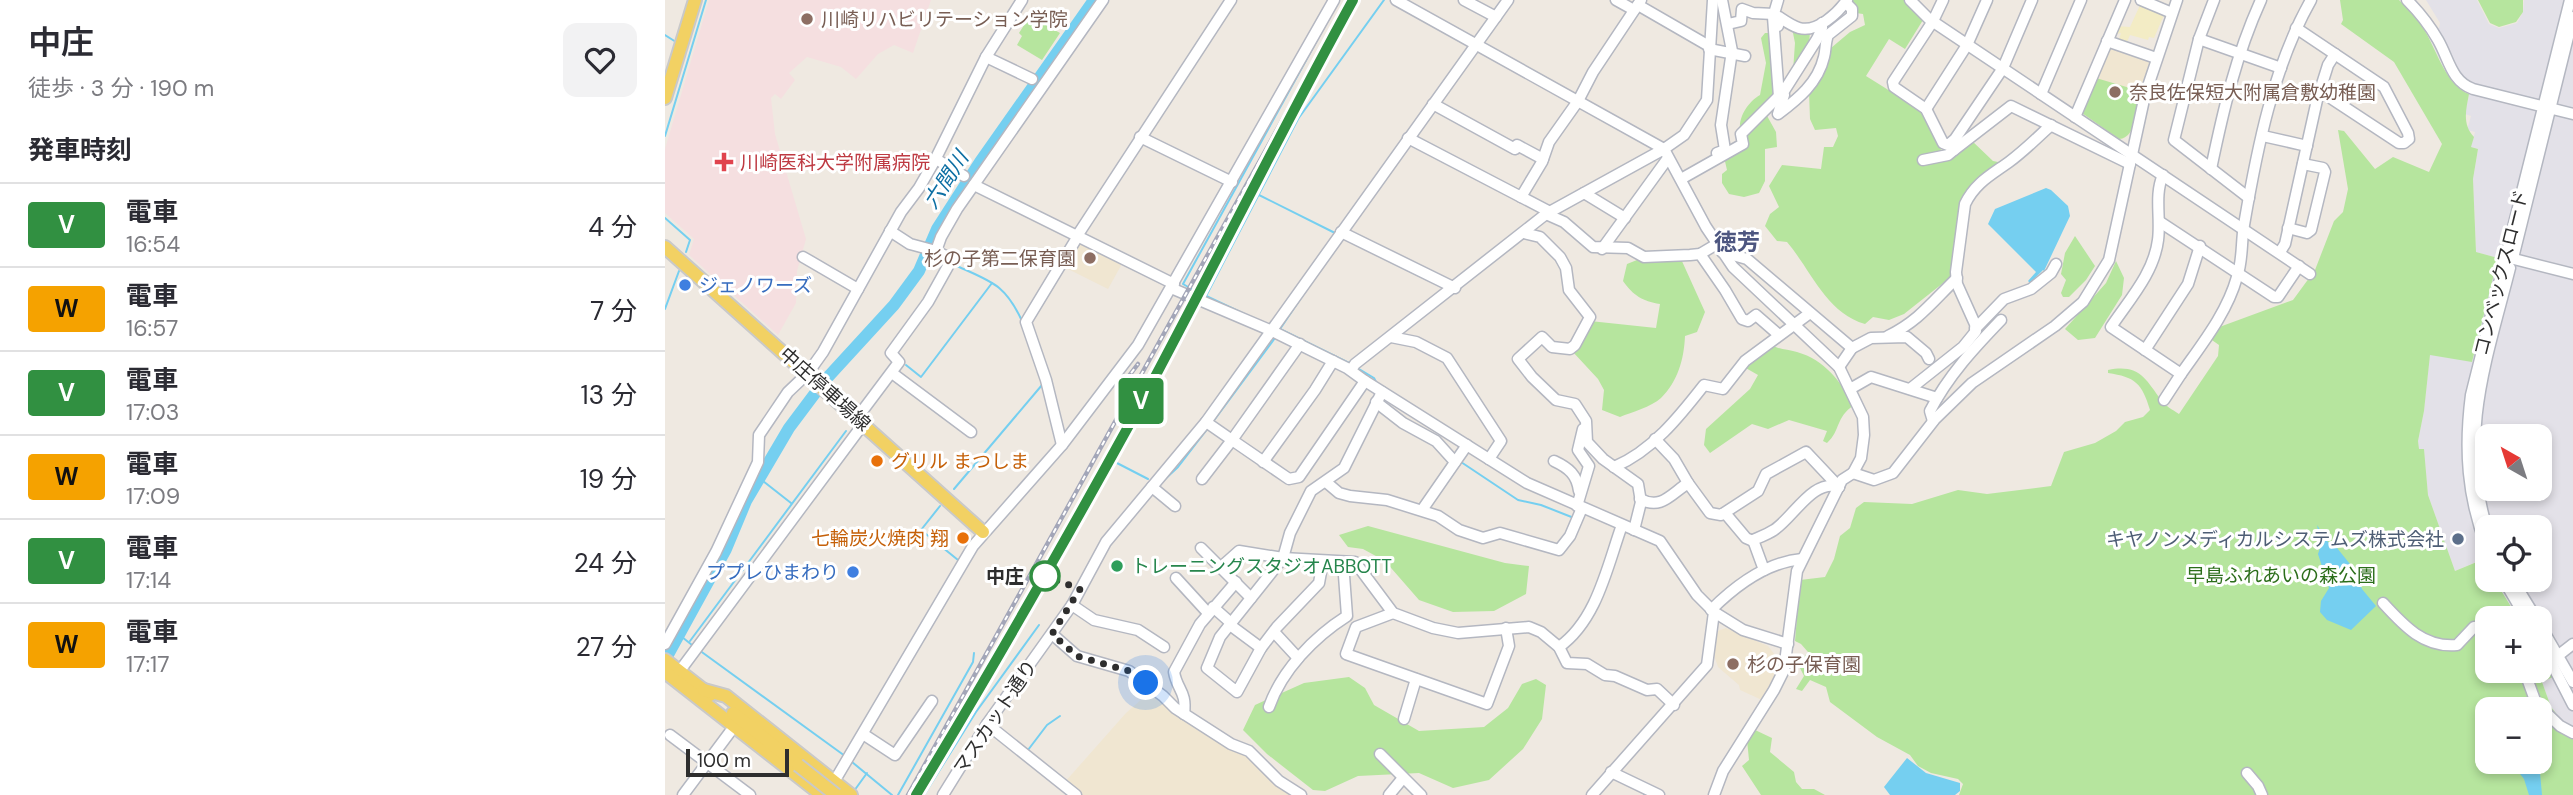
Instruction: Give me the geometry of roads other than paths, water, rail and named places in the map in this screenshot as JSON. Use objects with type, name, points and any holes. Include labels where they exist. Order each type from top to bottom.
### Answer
[{"type":"main road","points":[[665,98],[695,0]]},
{"type":"main road","name":"中庄停車場線","points":[[665,247],[983,532]]},
{"type":"main road","points":[[670,670],[799,765],[843,791]]},
{"type":"main road","points":[[705,696],[708,715],[809,795]]},
{"type":"main road","points":[[705,696],[776,759],[823,795]]},
{"type":"main road","points":[[705,696],[726,696],[843,791]]},
{"type":"street","points":[[665,644],[716,552],[758,462],[759,435],[788,392],[808,373],[823,352],[890,232],[936,159],[986,57],[1022,0]]},
{"type":"street","points":[[932,250],[975,183],[1103,0]]},
{"type":"street","points":[[1062,445],[1046,380],[1026,322],[1231,0]]},
{"type":"street","points":[[823,795],[843,791],[848,759],[983,532],[1062,445],[1138,345],[1334,0]]},
{"type":"street","points":[[1396,0],[1578,101],[1666,154],[1706,227],[1733,267],[1839,367],[1863,417],[1861,458],[1853,473],[1842,480],[1802,559],[1795,585],[1784,670],[1739,744],[1714,795]]},
{"type":"street","points":[[1464,0],[1496,17]]},
{"type":"street","name":"マスカット通り","points":[[943,795],[987,724],[1072,605],[1106,542],[1209,424],[1508,0]]},
{"type":"street","points":[[1616,0],[1637,4],[1709,47],[1745,56]]},
{"type":"street","points":[[1602,249],[1666,154],[1684,135],[1707,100],[1713,0]]},
{"type":"street","points":[[1680,178],[1724,150],[1721,125],[1732,54],[1722,0]]},
{"type":"street","points":[[1774,28],[1777,27],[1779,17],[1803,29],[1822,23],[1842,3],[1852,9],[1852,16],[1828,35],[1825,55],[1813,82],[1779,114],[1782,94],[1774,28],[1778,0]]},
{"type":"street","points":[[1910,0],[1933,22],[2075,117],[2131,160]]},
{"type":"street","points":[[1943,0],[1933,22],[1893,82],[1894,86],[1926,108],[1943,143],[1952,147]]},
{"type":"street","points":[[1926,108],[1967,45],[1987,0]]},
{"type":"street","points":[[1923,160],[1948,155],[1955,139],[2003,68],[2032,0]]},
{"type":"street","points":[[2041,94],[2081,0]]},
{"type":"street","points":[[2075,117],[2125,0]]},
{"type":"street","points":[[2141,0],[2172,13]]},
{"type":"street","points":[[1853,473],[1874,480],[1893,473],[1933,421],[1990,369],[2063,320],[2092,290],[2109,260],[2156,58],[2177,0]]},
{"type":"street","points":[[2214,0],[2183,94],[2174,140],[2249,198]]},
{"type":"street","points":[[2211,169],[2224,106],[2239,53],[2261,0]]},
{"type":"street","points":[[2164,400],[2226,305],[2239,272],[2249,198],[2281,68],[2296,28],[2311,0]]},
{"type":"street","points":[[2407,0],[2434,34],[2452,71],[2462,83],[2473,89],[2573,114]]},
{"type":"street","name":"コンベックスロード","points":[[2547,107],[2570,0]]},
{"type":"street","points":[[1521,197],[1543,159],[1549,142],[1578,101],[1593,72],[1637,4]]},
{"type":"street","points":[[1728,24],[1741,21],[1742,9],[1753,13],[1774,14]]},
{"type":"street","name":"コンベックスロード","points":[[2484,515],[2475,481],[2475,420],[2482,379],[2509,258],[2573,17]]},
{"type":"street","points":[[1680,178],[1743,144],[1741,134],[1782,94],[1817,38],[1822,23]]},
{"type":"street","points":[[2296,28],[2384,87],[2409,133],[2409,139],[2399,143],[2320,91]]},
{"type":"street","points":[[2199,39],[2281,68]]},
{"type":"street","points":[[2108,41],[2156,58]]},
{"type":"street","points":[[2280,252],[2285,244],[2320,91],[2335,54]]},
{"type":"street","points":[[986,57],[1032,79]]},
{"type":"street","points":[[1436,105],[1515,149],[1517,145],[1543,159]]},
{"type":"street","points":[[1952,147],[2011,106],[2163,175],[2310,274]]},
{"type":"street","points":[[1976,329],[1957,278],[1965,204],[1970,194],[1989,174],[2007,164],[2051,125]]},
{"type":"street","points":[[2263,136],[2307,146]]},
{"type":"street","points":[[1143,138],[1232,182]]},
{"type":"street","points":[[1411,139],[1564,222],[1593,247],[1628,248],[1644,257],[1700,254],[1720,248],[1747,259],[1852,348]]},
{"type":"street","points":[[1353,367],[1548,213],[1666,154]]},
{"type":"street","points":[[936,159],[964,176]]},
{"type":"street","points":[[2288,228],[2308,233],[2311,230],[2325,172],[2323,168],[2303,164]]},
{"type":"street","points":[[2163,175],[2158,187],[2156,255],[2111,327],[2181,374]]},
{"type":"street","points":[[975,183],[1174,283],[1200,300],[1276,330],[1333,361],[1353,367],[1365,382],[1527,483],[1580,503],[1660,541],[1697,595],[1712,611],[1743,630],[1788,644]]},
{"type":"street","points":[[1584,193],[1625,218]]},
{"type":"street","points":[[2159,222],[2274,297],[2278,297],[2299,265]]},
{"type":"street","points":[[670,670],[697,648],[861,421],[899,362],[891,353],[928,302],[952,261],[932,250],[910,244],[890,232]]},
{"type":"street","points":[[1524,233],[1540,237],[1560,257],[1566,268],[1569,290],[1590,317],[1575,345],[1570,349],[1552,347],[1542,337],[1518,359],[1556,400],[1575,404],[1586,421],[1587,442],[1613,467],[1637,484],[1640,499],[1634,530]]},
{"type":"street","points":[[1341,234],[1455,288]]},
{"type":"street","points":[[2145,350],[2184,292],[2200,247]]},
{"type":"street","points":[[1700,254],[1742,319],[1748,321],[1756,314],[1779,335]]},
{"type":"street","points":[[803,257],[858,289]]},
{"type":"street","points":[[2509,258],[2573,274]]},
{"type":"street","name":"コンベックスロード","points":[[2476,515],[2469,482],[2466,430],[2475,373],[2509,258]]},
{"type":"street","points":[[1910,388],[1963,347],[2004,299],[2031,289],[2051,272],[2056,264]]},
{"type":"street","points":[[1884,338],[1914,321],[1933,305],[1957,278]]},
{"type":"street","points":[[1613,467],[1633,458],[1675,422],[1704,385],[1723,390],[1745,361],[1810,313]]},
{"type":"street","points":[[1933,421],[1930,411],[1937,398],[1973,349],[2001,320]]},
{"type":"street","points":[[1391,337],[1416,342],[1447,358],[1501,441],[1489,459]]},
{"type":"street","points":[[1839,367],[1852,348],[1871,338],[1907,337],[1929,359]]},
{"type":"street","points":[[1202,479],[1300,345]]},
{"type":"street","points":[[1263,462],[1333,361]]},
{"type":"street","points":[[892,373],[971,432]]},
{"type":"street","points":[[1850,389],[1871,377],[1937,398]]},
{"type":"street","points":[[1209,424],[1289,479],[1299,477],[1365,382]]},
{"type":"street","points":[[1323,561],[1319,583],[1261,648],[1237,692],[1207,668],[1220,637],[1283,558],[1290,533],[1311,491],[1344,468],[1382,392]]},
{"type":"street","points":[[1376,402],[1403,423],[1436,441],[1457,460]]},
{"type":"street","points":[[1326,482],[1339,493],[1387,500],[1422,510],[1438,516],[1459,530],[1483,538],[1500,533],[1559,550],[1570,536],[1589,466],[1579,450],[1586,421]]},
{"type":"street","points":[[1655,439],[1674,459],[1710,513],[1715,515],[1725,513],[1758,491],[1766,474],[1801,452],[1808,453],[1839,487]]},
{"type":"street","points":[[1422,510],[1467,445]]},
{"type":"street","points":[[1555,461],[1575,476],[1580,503]]},
{"type":"street","points":[[1640,499],[1657,504],[1688,483]]},
{"type":"street","points":[[1753,541],[1775,530],[1816,491],[1828,486],[1839,487]]},
{"type":"street","points":[[1152,487],[1175,506]]},
{"type":"street","points":[[1725,513],[1746,538],[1753,541],[1765,570]]},
{"type":"street","points":[[1559,647],[1569,640],[1593,606],[1622,525]]},
{"type":"street","points":[[1201,548],[1251,598]]},
{"type":"street","points":[[1221,567],[1239,551],[1283,558],[1355,562],[1394,612],[1433,628],[1458,633],[1529,627],[1541,632],[1559,647],[1567,663],[1587,664],[1605,675],[1615,676],[1647,690],[1657,689],[1674,705]]},
{"type":"street","points":[[1592,795],[1707,665],[1712,611],[1727,594],[1765,570],[1802,559]]},
{"type":"street","points":[[1269,707],[1274,692],[1298,658],[1347,615],[1343,562]]},
{"type":"street","points":[[1176,578],[1211,610],[1261,648]]},
{"type":"street","points":[[1184,714],[1186,698],[1174,672],[1211,610],[1236,582]]},
{"type":"street","points":[[2383,603],[2412,632],[2438,644],[2457,645],[2475,627]]},
{"type":"street","points":[[1072,605],[1094,620],[1138,630],[1164,647]]},
{"type":"street","points":[[1394,612],[1356,627],[1346,654],[1487,704],[1509,646],[1506,628]]},
{"type":"street","points":[[1274,632],[1298,658]]},
{"type":"street","points":[[1052,634],[1077,656],[1129,671],[1184,714],[1231,744],[1249,751],[1279,781],[1301,795]]},
{"type":"street","points":[[2556,658],[2573,644]]},
{"type":"street","points":[[2552,650],[2573,705]]},
{"type":"street","points":[[2552,654],[2573,682]]},
{"type":"street","points":[[1404,719],[1416,679]]},
{"type":"street","points":[[2529,683],[2536,703],[2560,726],[2573,733]]},
{"type":"street","points":[[863,734],[895,755],[932,701]]},
{"type":"street","points":[[987,724],[1076,795]]},
{"type":"street","points":[[683,795],[730,732]]},
{"type":"street","points":[[670,735],[750,795]]},
{"type":"street","points":[[1380,754],[1421,795]]},
{"type":"street","points":[[1611,772],[1659,795]]},
{"type":"street","points":[[2247,773],[2262,795]]},
{"type":"street","points":[[1389,795],[1403,778]]},
{"type":"water","points":[[2046,188],[2068,206],[2070,216],[2044,271],[2030,283],[2028,281],[2036,272],[1988,224],[1995,209]]},
{"type":"water","points":[[2317,525],[2328,542],[2333,543],[2354,569],[2362,589],[2376,606],[2351,630],[2327,620],[2320,612],[2321,601],[2329,588],[2318,554],[2321,545]]},
{"type":"water","points":[[1907,758],[1926,773],[1960,783],[1960,791],[1955,795],[1890,795],[1884,787]]},
{"type":"water","points":[[2520,774],[2540,774],[2542,795],[2529,795]]},
{"type":"waterway","points":[[665,136],[706,0]]},
{"type":"waterway","name":"六間川","points":[[828,377],[894,305],[919,271],[937,229],[980,162],[1094,0]]},
{"type":"waterway","points":[[1206,296],[1298,119],[1384,0]]},
{"type":"waterway","points":[[1195,291],[1183,284],[1332,13]]},
{"type":"waterway","points":[[665,35],[676,42]]},
{"type":"waterway","points":[[1257,194],[1337,234]]},
{"type":"waterway","points":[[665,218],[690,240],[686,252]]},
{"type":"waterway","points":[[1391,262],[1430,281]]},
{"type":"waterway","points":[[957,266],[996,286],[1010,299],[1022,321]]},
{"type":"waterway","points":[[665,309],[679,271]]},
{"type":"waterway","points":[[1313,280],[1280,329],[1351,364]]},
{"type":"waterway","points":[[906,365],[921,377],[992,283]]},
{"type":"waterway","points":[[1202,294],[1255,319]]},
{"type":"waterway","points":[[1148,479],[1115,462],[1198,304]]},
{"type":"waterway","points":[[1212,423],[1275,338]]},
{"type":"waterway","points":[[1359,369],[1376,382]]},
{"type":"waterway","points":[[954,489],[1042,385]]},
{"type":"waterway","name":"六間川","points":[[665,660],[726,549],[746,501],[789,428],[816,392]]},
{"type":"waterway","points":[[1163,481],[1178,467],[1208,428]]},
{"type":"waterway","points":[[690,641],[846,431]]},
{"type":"waterway","points":[[1461,462],[1518,500],[1541,505],[1574,518]]},
{"type":"waterway","points":[[759,478],[791,503]]},
{"type":"waterway","points":[[940,506],[921,530],[958,560]]},
{"type":"waterway","points":[[924,795],[976,712],[1039,625]]},
{"type":"waterway","points":[[677,633],[692,645]]},
{"type":"waterway","points":[[699,650],[845,756]]},
{"type":"waterway","points":[[898,795],[973,662],[974,653]]},
{"type":"waterway","points":[[1028,750],[1047,725],[1060,716]]},
{"type":"waterway","points":[[852,762],[892,795]]},
{"type":"waterway","points":[[854,791],[867,773]]},
{"type":"railway","points":[[908,795],[1349,0]]},
{"type":"railway","points":[[951,737],[1082,509],[1206,278]]},
{"type":"railway","points":[[1119,389],[1138,364]]},
{"type":"train","name":"V","points":[[916,795],[1015,630],[1133,417],[1262,167],[1353,0]]},
{"type":"place","name":"川崎リハビリテーション学院","points":[[807,19]]},
{"type":"place","name":"奈良佐保短大附属倉敷幼稚園","points":[[2115,92]]},
{"type":"place","name":"川崎医科大学附属病院","points":[[724,162]]},
{"type":"place","name":"杉の子第二保育園","points":[[1090,258]]},
{"type":"place","name":"ジェノワーズ","points":[[685,285]]},
{"type":"place","name":"グリル まつしま","points":[[877,461]]},
{"type":"place","name":"七輪炭火焼肉 翔","points":[[963,538]]},
{"type":"place","name":"キヤノンメディカルシステムズ株式会社","points":[[2458,539]]},
{"type":"place","name":"トレーニングスタジオABBOTT","points":[[1117,566]]},
{"type":"place","name":"ププレひまわり","points":[[853,572]]},
{"type":"place","name":"中庄","points":[[1045,576]]},
{"type":"place","name":"杉の子保育園","points":[[1733,664]]},
{"type":"district","name":"徳芳","points":[[1737,242]]},
{"type":"park label","name":"早島ふれあいの森公園","points":[[2281,575]]}]
